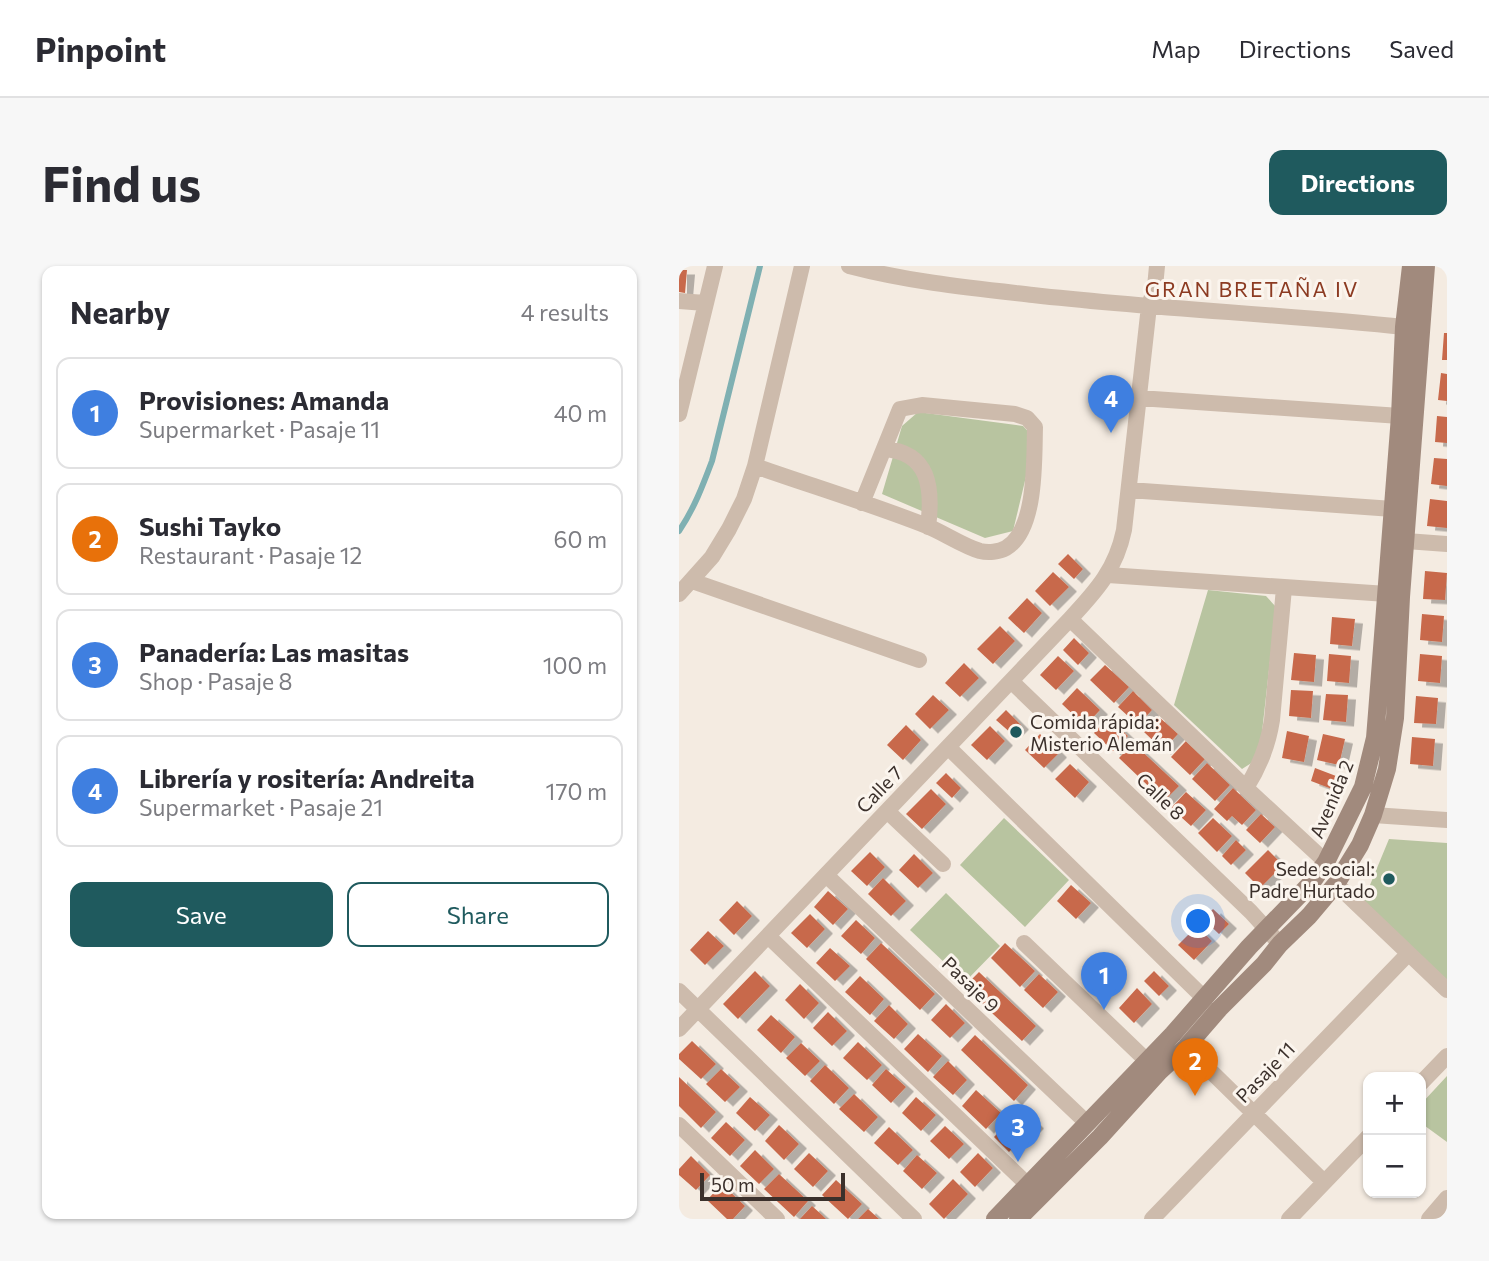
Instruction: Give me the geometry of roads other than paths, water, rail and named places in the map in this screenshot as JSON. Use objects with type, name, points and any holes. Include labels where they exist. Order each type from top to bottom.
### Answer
[{"type":"street","points":[[679,414],[682,385],[715,266]]},
{"type":"street","points":[[679,594],[712,557],[744,499],[755,466],[802,266]]},
{"type":"street","points":[[849,266],[936,284],[1149,306],[1413,327]]},
{"type":"street","name":"Calle 7","points":[[679,1029],[1070,619],[1108,575],[1122,542],[1149,306],[1155,287],[1157,266]]},
{"type":"street","name":"Avenida 2","points":[[1017,1219],[1100,1137],[1309,916],[1336,884],[1360,845],[1373,815],[1387,769],[1395,718],[1398,539],[1413,327],[1411,266]]},
{"type":"street","name":"Avenida 2","points":[[995,1219],[1173,1034],[1312,882],[1326,862],[1363,787],[1375,738],[1387,594],[1398,539],[1393,509],[1400,416],[1413,327],[1426,266]]},
{"type":"street","points":[[679,301],[705,303]]},
{"type":"street","points":[[1139,398],[1400,416]]},
{"type":"street","points":[[755,466],[928,527],[981,551],[993,552],[1007,547],[1022,532],[1027,520],[1034,478],[1035,428],[1027,418],[1015,414],[922,405],[900,409],[862,503]]},
{"type":"street","points":[[884,449],[896,450],[916,459],[926,476],[930,503],[928,527]]},
{"type":"street","points":[[1129,490],[1393,509]]},
{"type":"street","points":[[1398,539],[1447,544]]},
{"type":"street","points":[[1108,575],[1387,594]]},
{"type":"street","points":[[692,581],[919,660]]},
{"type":"street","points":[[1245,788],[1257,771],[1269,740],[1284,588]]},
{"type":"street","points":[[1070,619],[1326,862]]},
{"type":"street","name":"Calle 8","points":[[1011,681],[1280,944]]},
{"type":"street","points":[[948,747],[1204,998]]},
{"type":"street","points":[[887,811],[943,864]]},
{"type":"street","points":[[1373,815],[1447,820]]},
{"type":"street","name":"Pasaje 9","points":[[826,875],[1087,1123]]},
{"type":"street","points":[[1336,884],[1447,990]]},
{"type":"street","points":[[768,936],[1028,1185]]},
{"type":"street","points":[[1024,943],[1147,1061]]},
{"type":"street","name":"Pasaje 11","points":[[1152,1219],[1408,954]]},
{"type":"street","points":[[679,991],[914,1219]]},
{"type":"street","points":[[1186,1047],[1324,1182]]},
{"type":"street","points":[[1426,1078],[1447,1056]]},
{"type":"street","points":[[679,1125],[777,1219]]},
{"type":"street","points":[[1289,1219],[1363,1142]]},
{"type":"waterway","points":[[679,531],[694,506],[712,461],[760,266]]},
{"type":"place","name":"Librería y rositería: Andreita","points":[[1111,433]]},
{"type":"place","name":"Comida rápida: Misterio Alemán","points":[[1016,732]]},
{"type":"place","name":"Sede social: Padre Hurtado","points":[[1389,879]]},
{"type":"place","name":"Provisiones: Amanda","points":[[1104,1010]]},
{"type":"place","name":"Sushi Tayko","points":[[1195,1096]]},
{"type":"place","name":"Panadería: Las masitas","points":[[1018,1162]]},
{"type":"district","name":"GRAN BRETAÑA IV","points":[[1252,288]]}]
